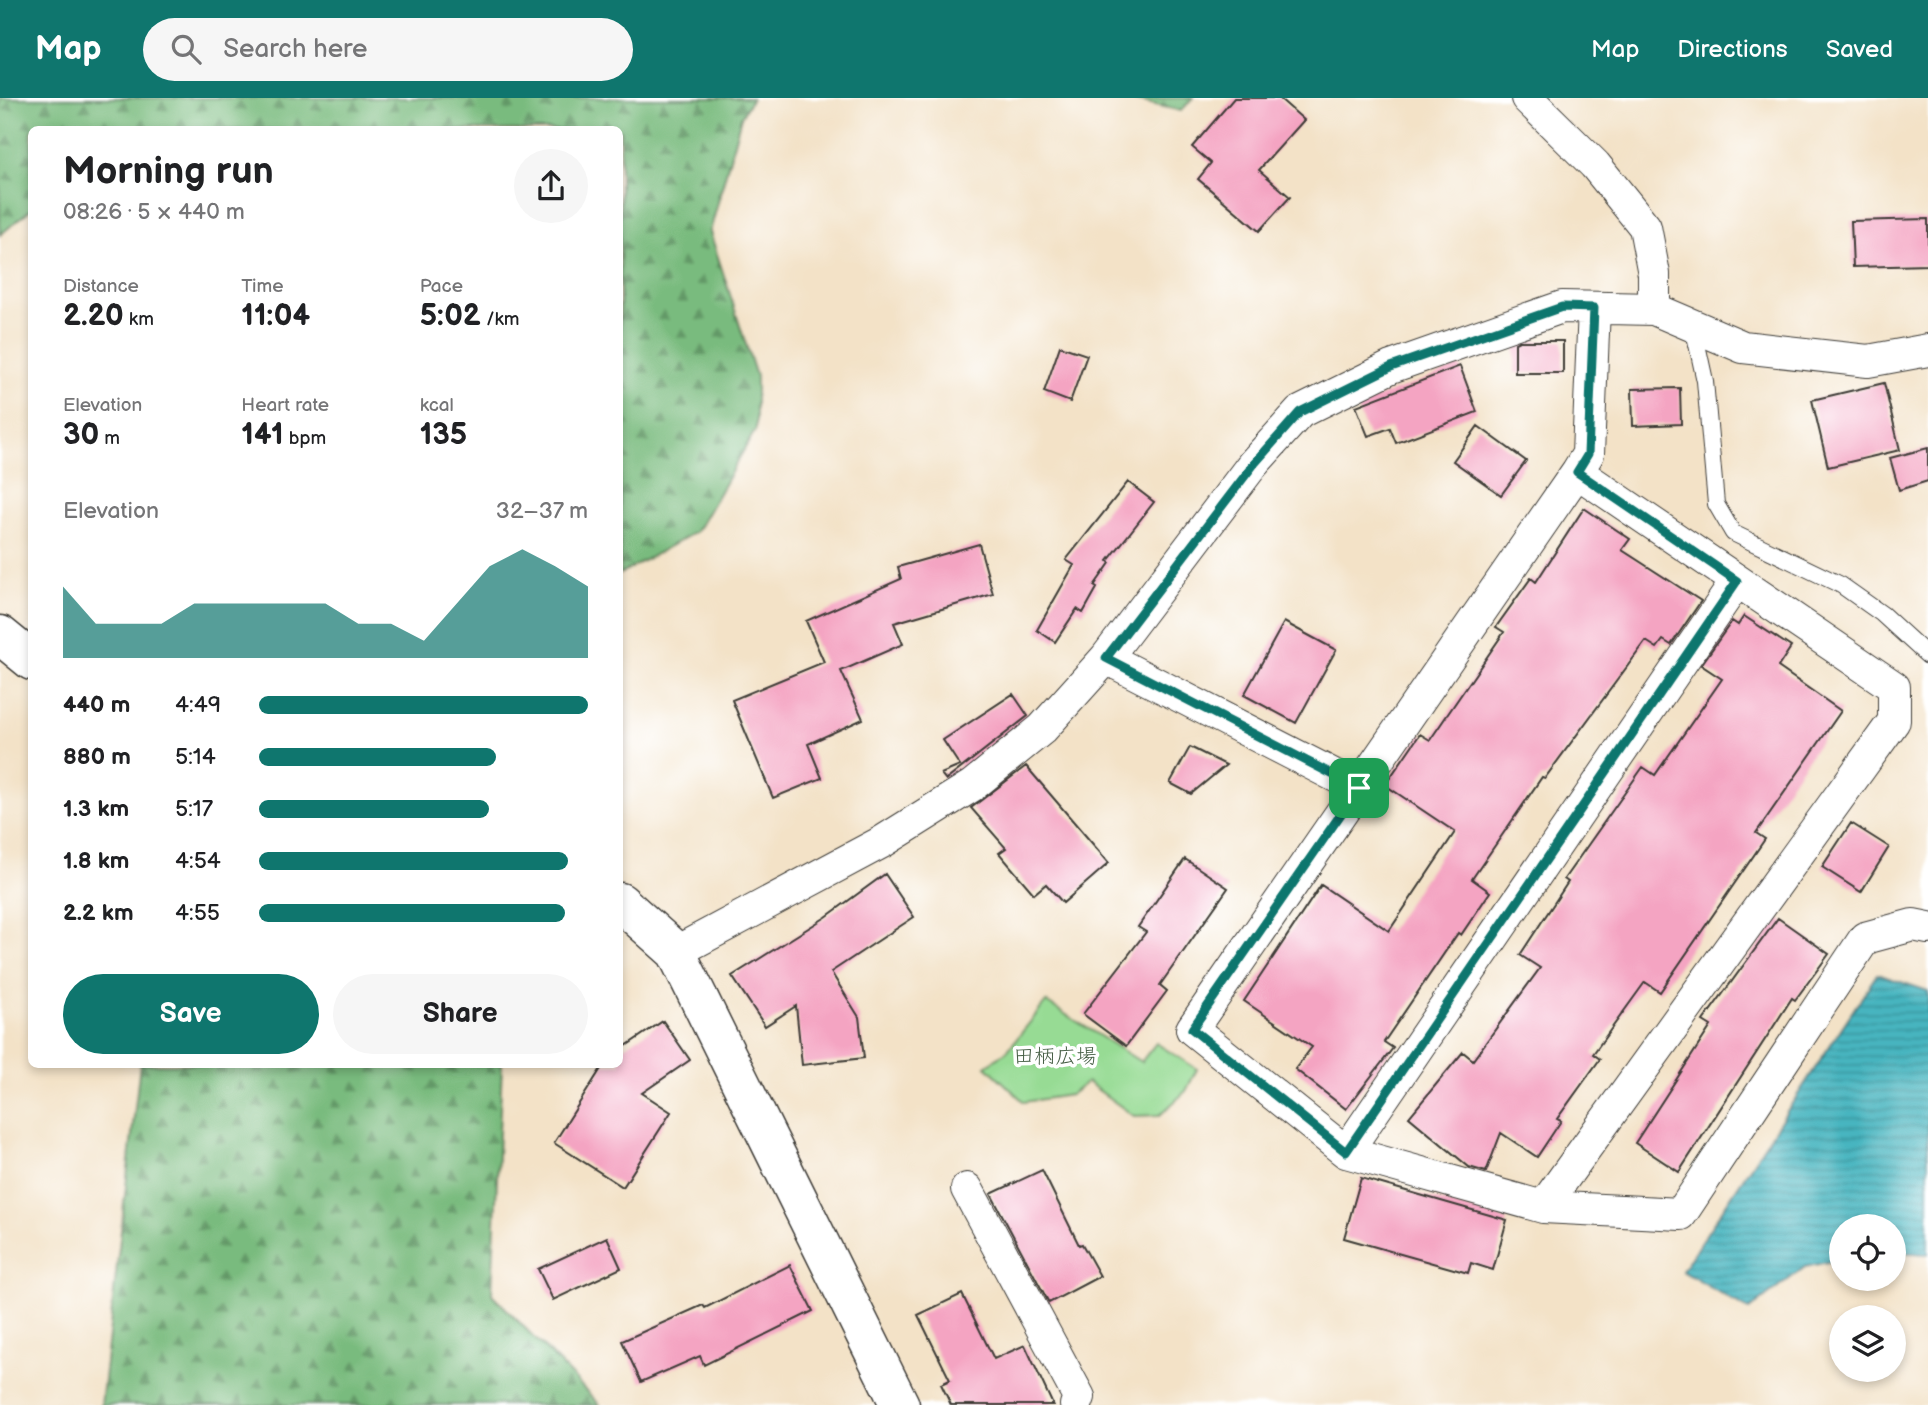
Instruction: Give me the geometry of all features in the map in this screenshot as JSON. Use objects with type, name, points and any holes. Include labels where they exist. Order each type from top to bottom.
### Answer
[{"type":"street","points":[[1527,98],[1595,165],[1645,227],[1654,274],[1654,310]]},
{"type":"street","points":[[676,952],[882,842],[972,785],[1042,729],[1106,658],[1254,464],[1300,412],[1391,367],[1562,307],[1654,310],[1743,347],[1868,361],[1928,349]]},
{"type":"street","points":[[1594,308],[1588,454],[1192,1029],[1346,1152],[1543,1208],[1681,1214],[1865,938],[1913,925],[1928,928]]},
{"type":"street","points":[[1543,1208],[1894,721],[1894,687],[1577,472]]},
{"type":"street","points":[[1346,1152],[1737,581]]},
{"type":"street","points":[[0,635],[28,658]]},
{"type":"street","points":[[1106,658],[1359,788]]},
{"type":"street","points":[[623,905],[676,952],[900,1405]]},
{"type":"street","points":[[967,1189],[1079,1397],[1076,1405]]},
{"type":"lane","points":[[1693,326],[1705,381],[1716,504],[1733,533],[1841,585],[1882,614],[1928,656]]},
{"type":"green space","points":[[0,98],[752,98],[741,117],[710,232],[756,376],[756,429],[697,531],[623,572],[623,126],[28,126],[28,212],[0,235]]},
{"type":"green space","points":[[1125,98],[1193,98],[1181,111]]},
{"type":"green space","name":"田柄広場","points":[[1046,1002],[1141,1062],[1156,1043],[1197,1069],[1186,1091],[1160,1115],[1134,1116],[1087,1082],[1070,1095],[1024,1102],[986,1066],[1007,1051]]},
{"type":"green space","points":[[140,1068],[502,1068],[492,1294],[600,1405],[101,1405]]},
{"type":"water","points":[[1877,974],[1928,991],[1928,1254],[1906,1253],[1906,1214],[1829,1214],[1829,1262],[1805,1267],[1749,1310],[1682,1271]]},
{"type":"building","points":[[1234,98],[1279,98],[1304,120],[1259,170],[1290,197],[1259,231],[1198,179],[1211,163],[1192,147]]},
{"type":"building","points":[[1928,219],[1928,265],[1853,267],[1851,221]]},
{"type":"building","points":[[1563,341],[1563,373],[1515,373],[1515,343]]},
{"type":"building","points":[[1060,346],[1087,355],[1070,402],[1044,392]]},
{"type":"building","points":[[1460,366],[1477,412],[1396,443],[1390,428],[1368,436],[1356,406]]},
{"type":"building","points":[[1884,383],[1900,450],[1828,467],[1812,400]]},
{"type":"building","points":[[1680,388],[1681,424],[1633,426],[1632,389]]},
{"type":"building","points":[[1478,426],[1526,461],[1501,495],[1453,461]]},
{"type":"building","points":[[1928,448],[1928,481],[1899,490],[1890,458]]},
{"type":"building","points":[[1128,482],[1154,502],[1108,561],[1110,563],[1094,586],[1097,588],[1083,613],[1077,609],[1055,642],[1037,630],[1074,565],[1066,560]]},
{"type":"building","points":[[1584,508],[1630,539],[1622,550],[1701,601],[1671,645],[1663,640],[1657,648],[1646,641],[1545,778],[1542,777],[1472,879],[1490,892],[1461,935],[1458,933],[1384,1042],[1393,1048],[1346,1109],[1295,1069],[1312,1047],[1244,1001],[1321,885],[1389,931],[1455,832],[1385,785],[1420,734],[1430,740],[1504,632],[1496,627],[1531,578],[1536,582]]},
{"type":"building","points":[[979,544],[993,594],[894,623],[903,644],[841,671],[863,719],[808,744],[822,778],[773,798],[732,700],[824,662],[806,621],[901,579],[898,567]]},
{"type":"building","points":[[1744,616],[1791,647],[1778,667],[1841,711],[1756,833],[1765,839],[1660,992],[1645,982],[1593,1054],[1600,1059],[1557,1119],[1561,1121],[1537,1157],[1501,1133],[1486,1172],[1469,1167],[1409,1117],[1463,1052],[1473,1060],[1540,968],[1520,955],[1568,882],[1564,879],[1643,767],[1655,775],[1722,679],[1701,665],[1732,621],[1738,625]]},
{"type":"building","points":[[1284,622],[1336,650],[1296,723],[1244,695]]},
{"type":"building","points":[[1013,694],[1028,716],[946,780],[941,774],[960,766],[943,740]]},
{"type":"building","points":[[1190,747],[1226,765],[1191,794],[1170,783]]},
{"type":"building","points":[[1026,766],[1109,863],[1063,903],[1046,884],[1034,894],[999,853],[1006,848],[971,808]]},
{"type":"building","points":[[1851,823],[1889,847],[1861,892],[1822,867]]},
{"type":"building","points":[[1185,859],[1228,888],[1160,985],[1167,991],[1126,1046],[1083,1014],[1146,932],[1138,927]]},
{"type":"building","points":[[885,874],[914,917],[831,972],[859,1017],[864,1058],[802,1065],[796,1006],[765,1026],[732,976],[826,917]]},
{"type":"building","points":[[1778,918],[1829,954],[1795,1000],[1792,998],[1679,1172],[1635,1143],[1711,1026],[1703,1021]]},
{"type":"building","points":[[663,1021],[690,1060],[642,1093],[671,1112],[623,1187],[554,1143],[601,1068],[623,1068],[623,1048]]},
{"type":"building","points":[[1042,1170],[1079,1245],[1082,1244],[1100,1276],[1049,1303],[991,1194]]},
{"type":"building","points":[[1361,1178],[1507,1220],[1493,1270],[1471,1263],[1468,1273],[1344,1238]]},
{"type":"building","points":[[607,1237],[621,1268],[553,1300],[538,1269]]},
{"type":"building","points":[[790,1265],[813,1311],[704,1365],[700,1356],[641,1382],[622,1341],[703,1305],[705,1308]]},
{"type":"building","points":[[962,1294],[994,1359],[1025,1345],[1053,1405],[951,1405],[941,1384],[950,1380],[918,1315]]},
{"type":"route","points":[[1562,307],[1594,308],[1592,415],[1588,454],[1577,472],[1737,581],[1346,1152],[1192,1029],[1359,788],[1106,658],[1254,464],[1300,412],[1391,367],[1562,307]]}]
